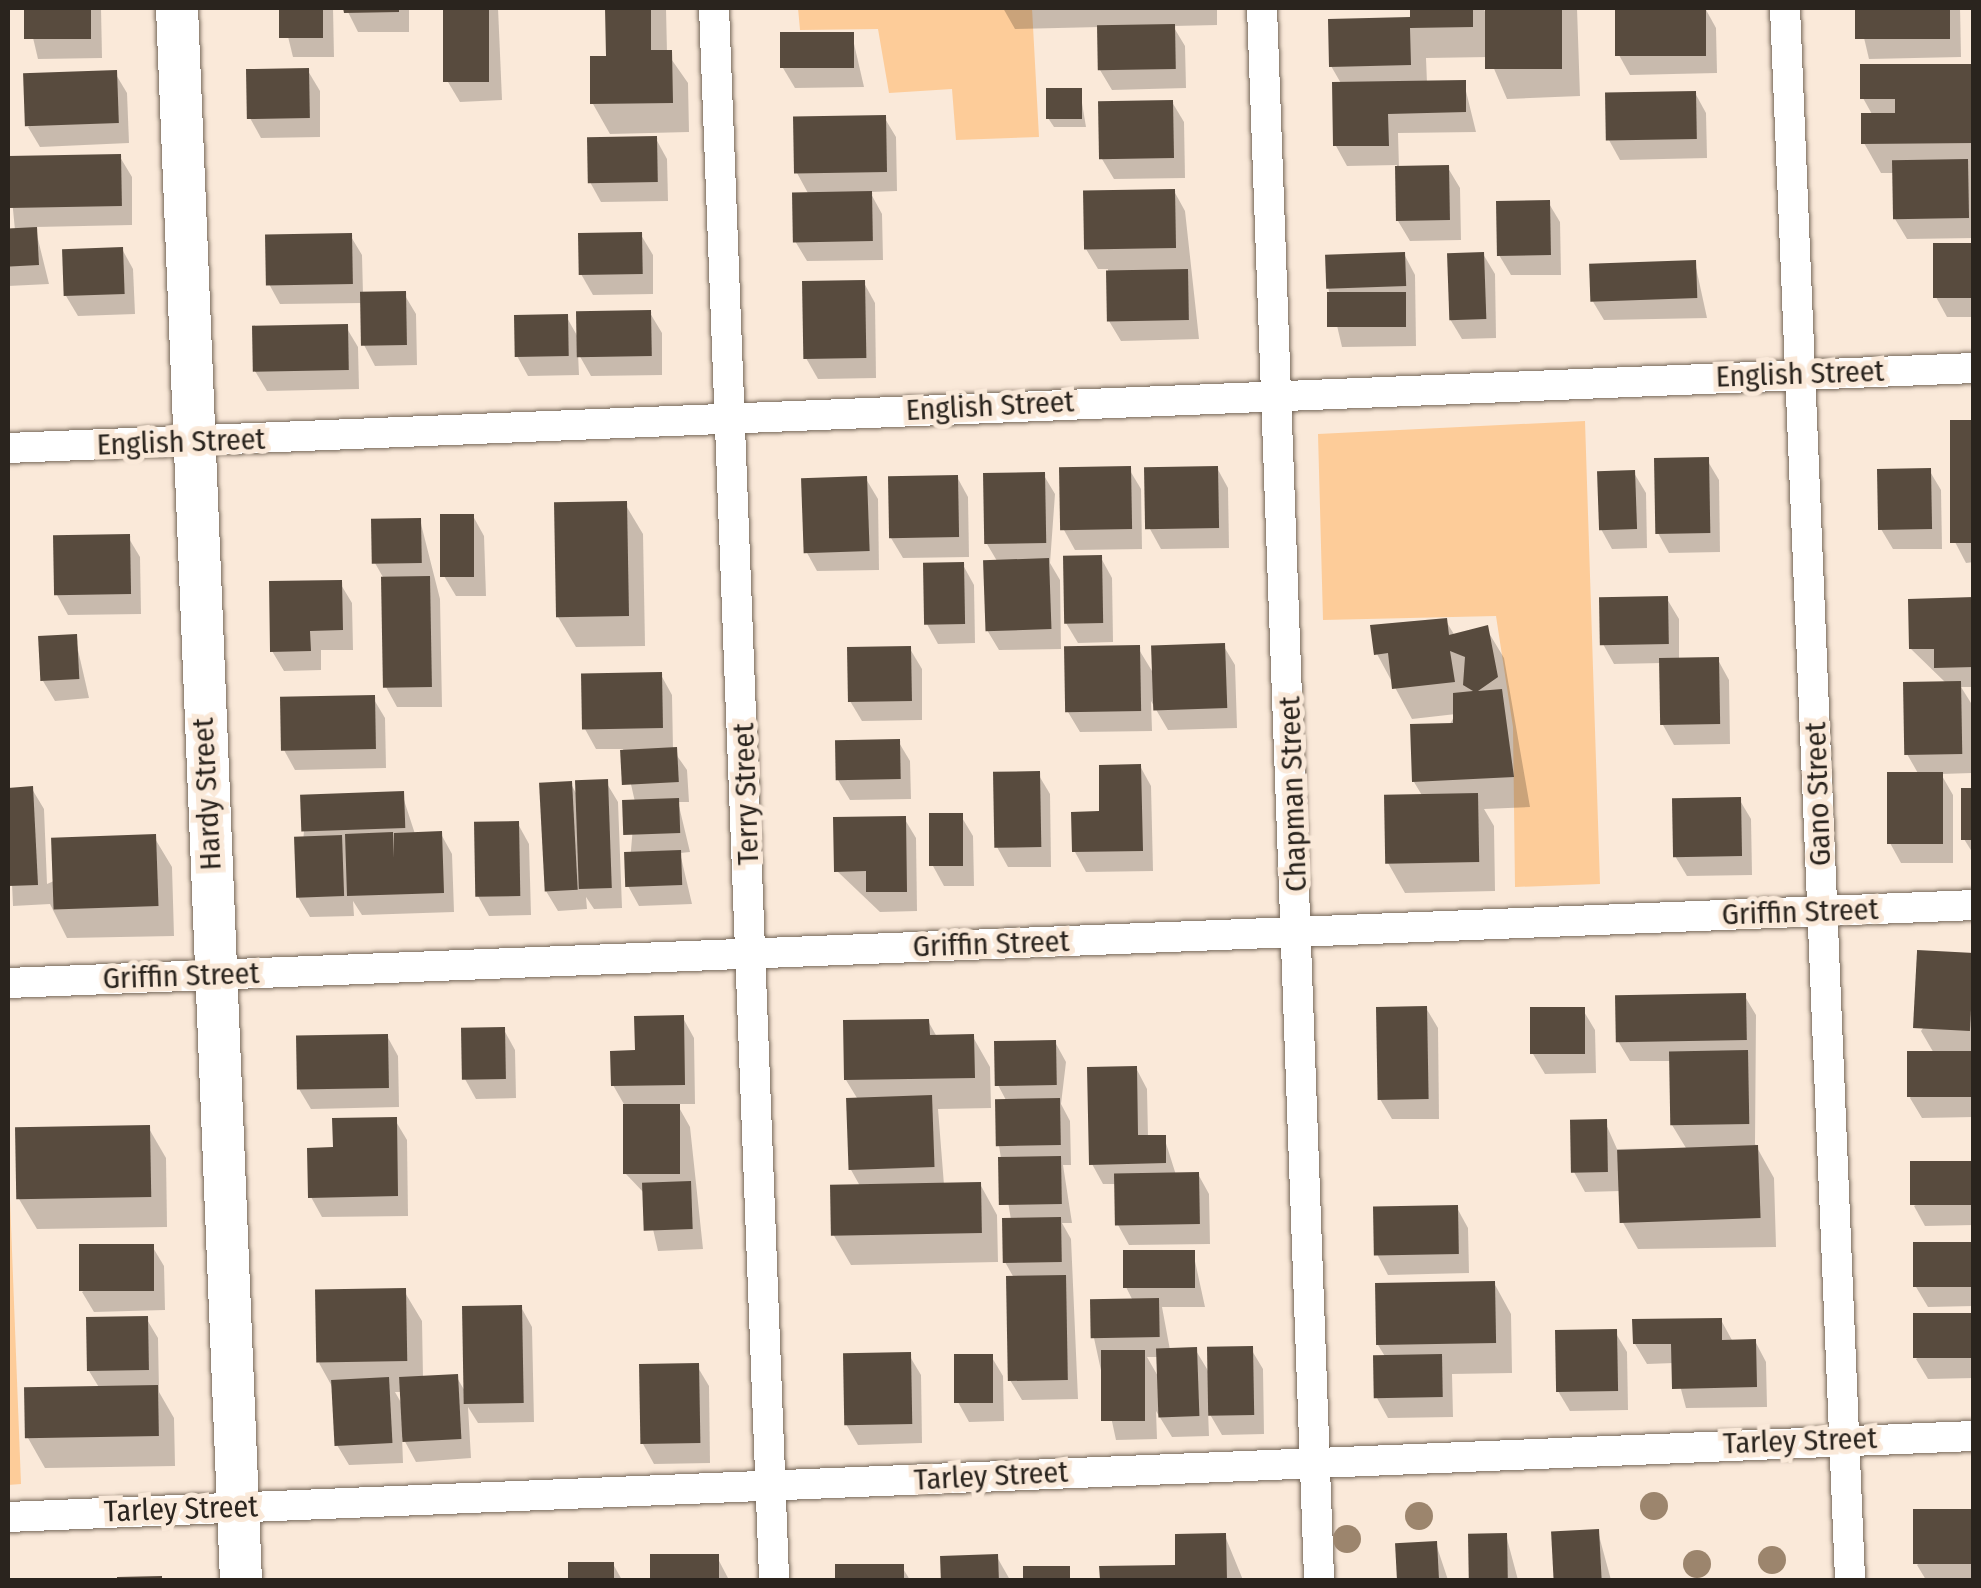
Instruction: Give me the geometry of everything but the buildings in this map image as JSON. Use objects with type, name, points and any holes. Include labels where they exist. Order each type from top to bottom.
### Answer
[{"type":"main road","name":"Hardy Street","points":[[177,8],[191,443],[241,1580]]},
{"type":"street","name":"Terry Street","points":[[714,8],[774,1580]]},
{"type":"street","name":"Chapman Street","points":[[1262,8],[1319,1580]]},
{"type":"street","name":"Gano Street","points":[[1785,8],[1850,1580]]},
{"type":"street","name":"English Street","points":[[8,448],[1974,368]]},
{"type":"street","name":"Griffin Street","points":[[8,983],[1974,905]]},
{"type":"street","name":"Tarley Street","points":[[8,1516],[1974,1436]]},
{"type":"shaded area","points":[[798,8],[1032,8],[1039,137],[956,140],[952,89],[889,93],[878,29],[800,30]]},
{"type":"shaded area","points":[[1585,421],[1600,884],[1515,887],[1513,727],[1496,616],[1323,620],[1318,434]]},
{"type":"shaded area","points":[[8,1147],[21,1484],[8,1485]]}]
